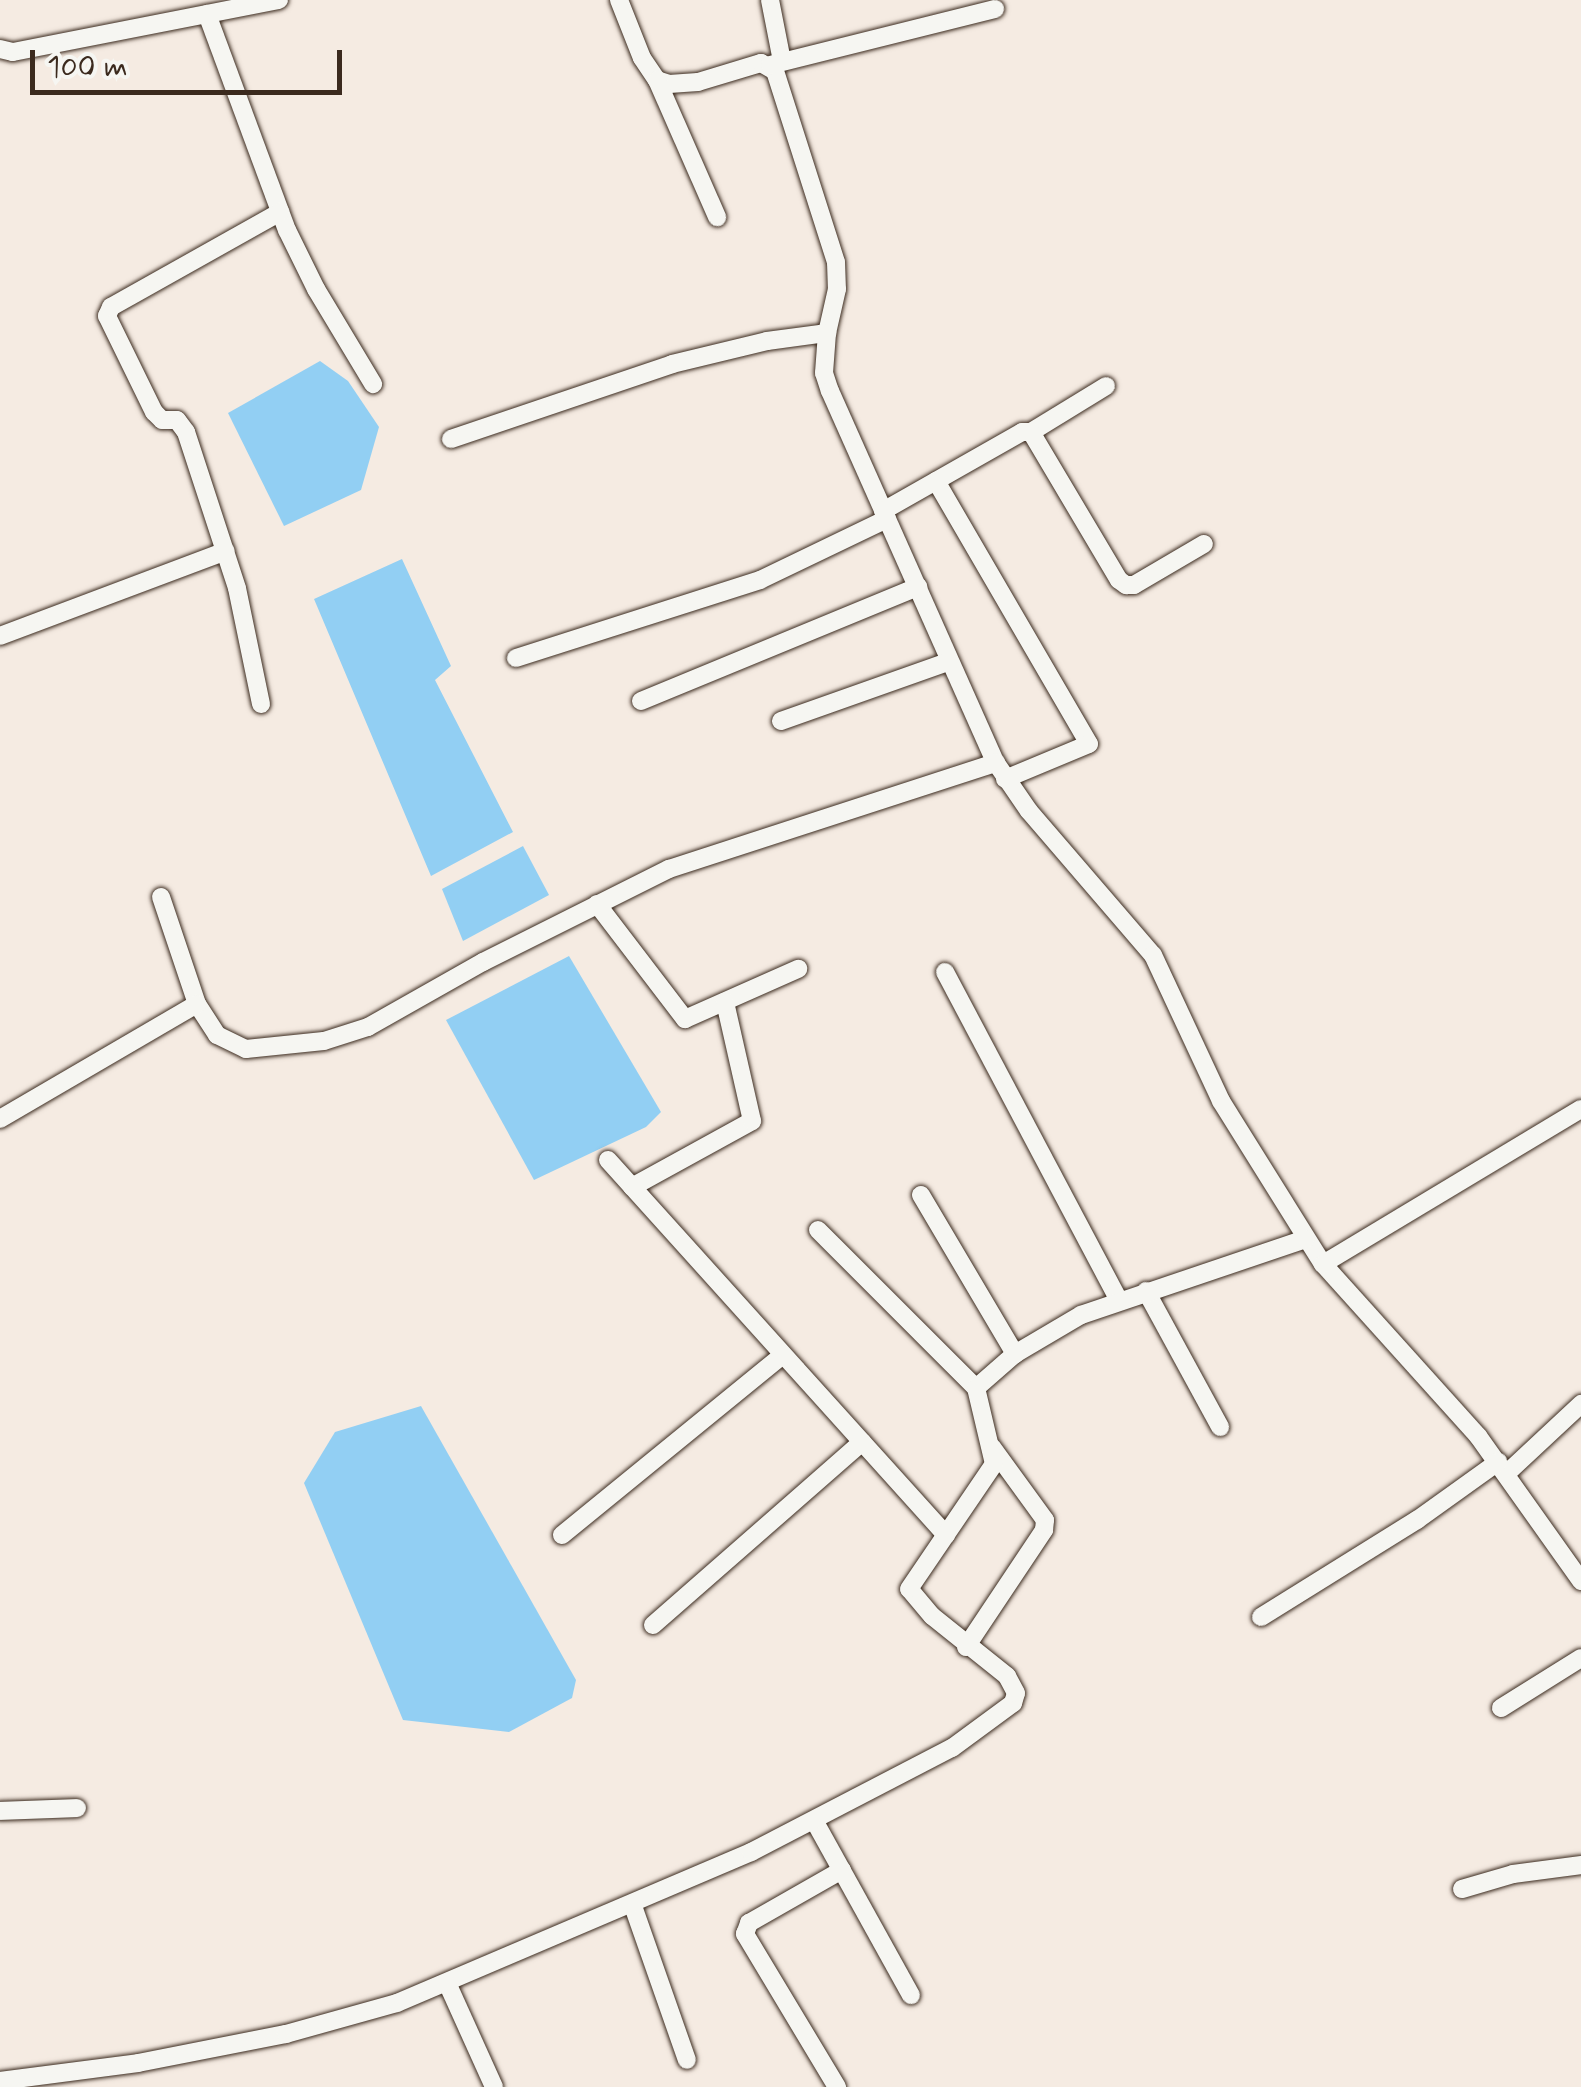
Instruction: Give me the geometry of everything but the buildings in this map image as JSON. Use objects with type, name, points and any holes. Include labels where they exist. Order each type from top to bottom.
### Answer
[{"type":"street","points":[[0,49],[14,52],[279,0]]},
{"type":"street","points":[[619,0],[716,216]]},
{"type":"street","points":[[770,0],[776,63],[831,235],[837,289],[826,333],[824,372],[1001,771],[1154,955],[1221,1101],[1323,1264],[1502,1468],[1579,1574]]},
{"type":"street","points":[[657,80],[680,84],[995,9]]},
{"type":"street","points":[[207,14],[280,212],[316,289],[374,384]]},
{"type":"street","points":[[261,704],[226,551],[183,425],[154,412],[107,316],[111,308],[280,212]]},
{"type":"street","points":[[451,439],[672,364],[768,341],[826,333]]},
{"type":"street","points":[[516,658],[760,580],[885,515],[936,481],[1022,432],[1032,432],[1106,386]]},
{"type":"street","points":[[1032,432],[1119,580],[1126,585],[1134,585],[1204,544]]},
{"type":"street","points":[[161,897],[196,1004],[217,1034],[246,1049],[324,1041],[368,1027],[598,904],[688,861],[1089,744],[936,481]]},
{"type":"street","points":[[0,636],[226,551]]},
{"type":"street","points":[[641,700],[918,587]]},
{"type":"street","points":[[781,721],[950,661]]},
{"type":"street","points":[[598,904],[685,1019],[798,969]]},
{"type":"street","points":[[945,972],[1119,1300]]},
{"type":"street","points":[[632,1187],[752,1121],[725,1002]]},
{"type":"street","points":[[0,1118],[196,1004]]},
{"type":"street","points":[[1323,1264],[1581,1109]]},
{"type":"street","points":[[608,1160],[946,1535]]},
{"type":"street","points":[[920,1195],[1015,1354]]},
{"type":"street","points":[[0,2081],[138,2064],[286,2034],[352,2018],[448,1985],[815,1822],[952,1748],[1012,1703],[1016,1692],[1013,1683],[966,1647],[909,1589],[994,1464],[976,1388],[818,1230]]},
{"type":"street","points":[[976,1388],[1015,1354],[1060,1326],[1119,1300],[1306,1238]]},
{"type":"street","points":[[1146,1291],[1220,1427]]},
{"type":"street","points":[[562,1535],[784,1355]]},
{"type":"street","points":[[1261,1617],[1502,1468],[1581,1404]]},
{"type":"street","points":[[654,1625],[862,1442]]},
{"type":"street","points":[[966,1647],[1044,1530],[1045,1520],[992,1447]]},
{"type":"street","points":[[1502,1708],[1581,1658]]},
{"type":"street","points":[[0,1811],[77,1808]]},
{"type":"street","points":[[815,1822],[910,1995]]},
{"type":"street","points":[[1462,1889],[1512,1874],[1581,1864]]},
{"type":"street","points":[[838,2087],[745,1934],[749,1923],[842,1870]]},
{"type":"street","points":[[633,1906],[688,2060]]},
{"type":"street","points":[[448,1985],[494,2087]]},
{"type":"water","points":[[320,361],[348,381],[379,427],[361,490],[284,526],[228,413]]},
{"type":"water","points":[[402,559],[451,666],[435,680],[513,832],[431,876],[314,599]]},
{"type":"water","points":[[523,846],[549,895],[463,941],[442,889]]},
{"type":"water","points":[[569,956],[661,1112],[646,1127],[534,1180],[446,1020]]},
{"type":"water","points":[[421,1406],[576,1680],[572,1698],[509,1732],[403,1720],[304,1483],[335,1432]]}]
